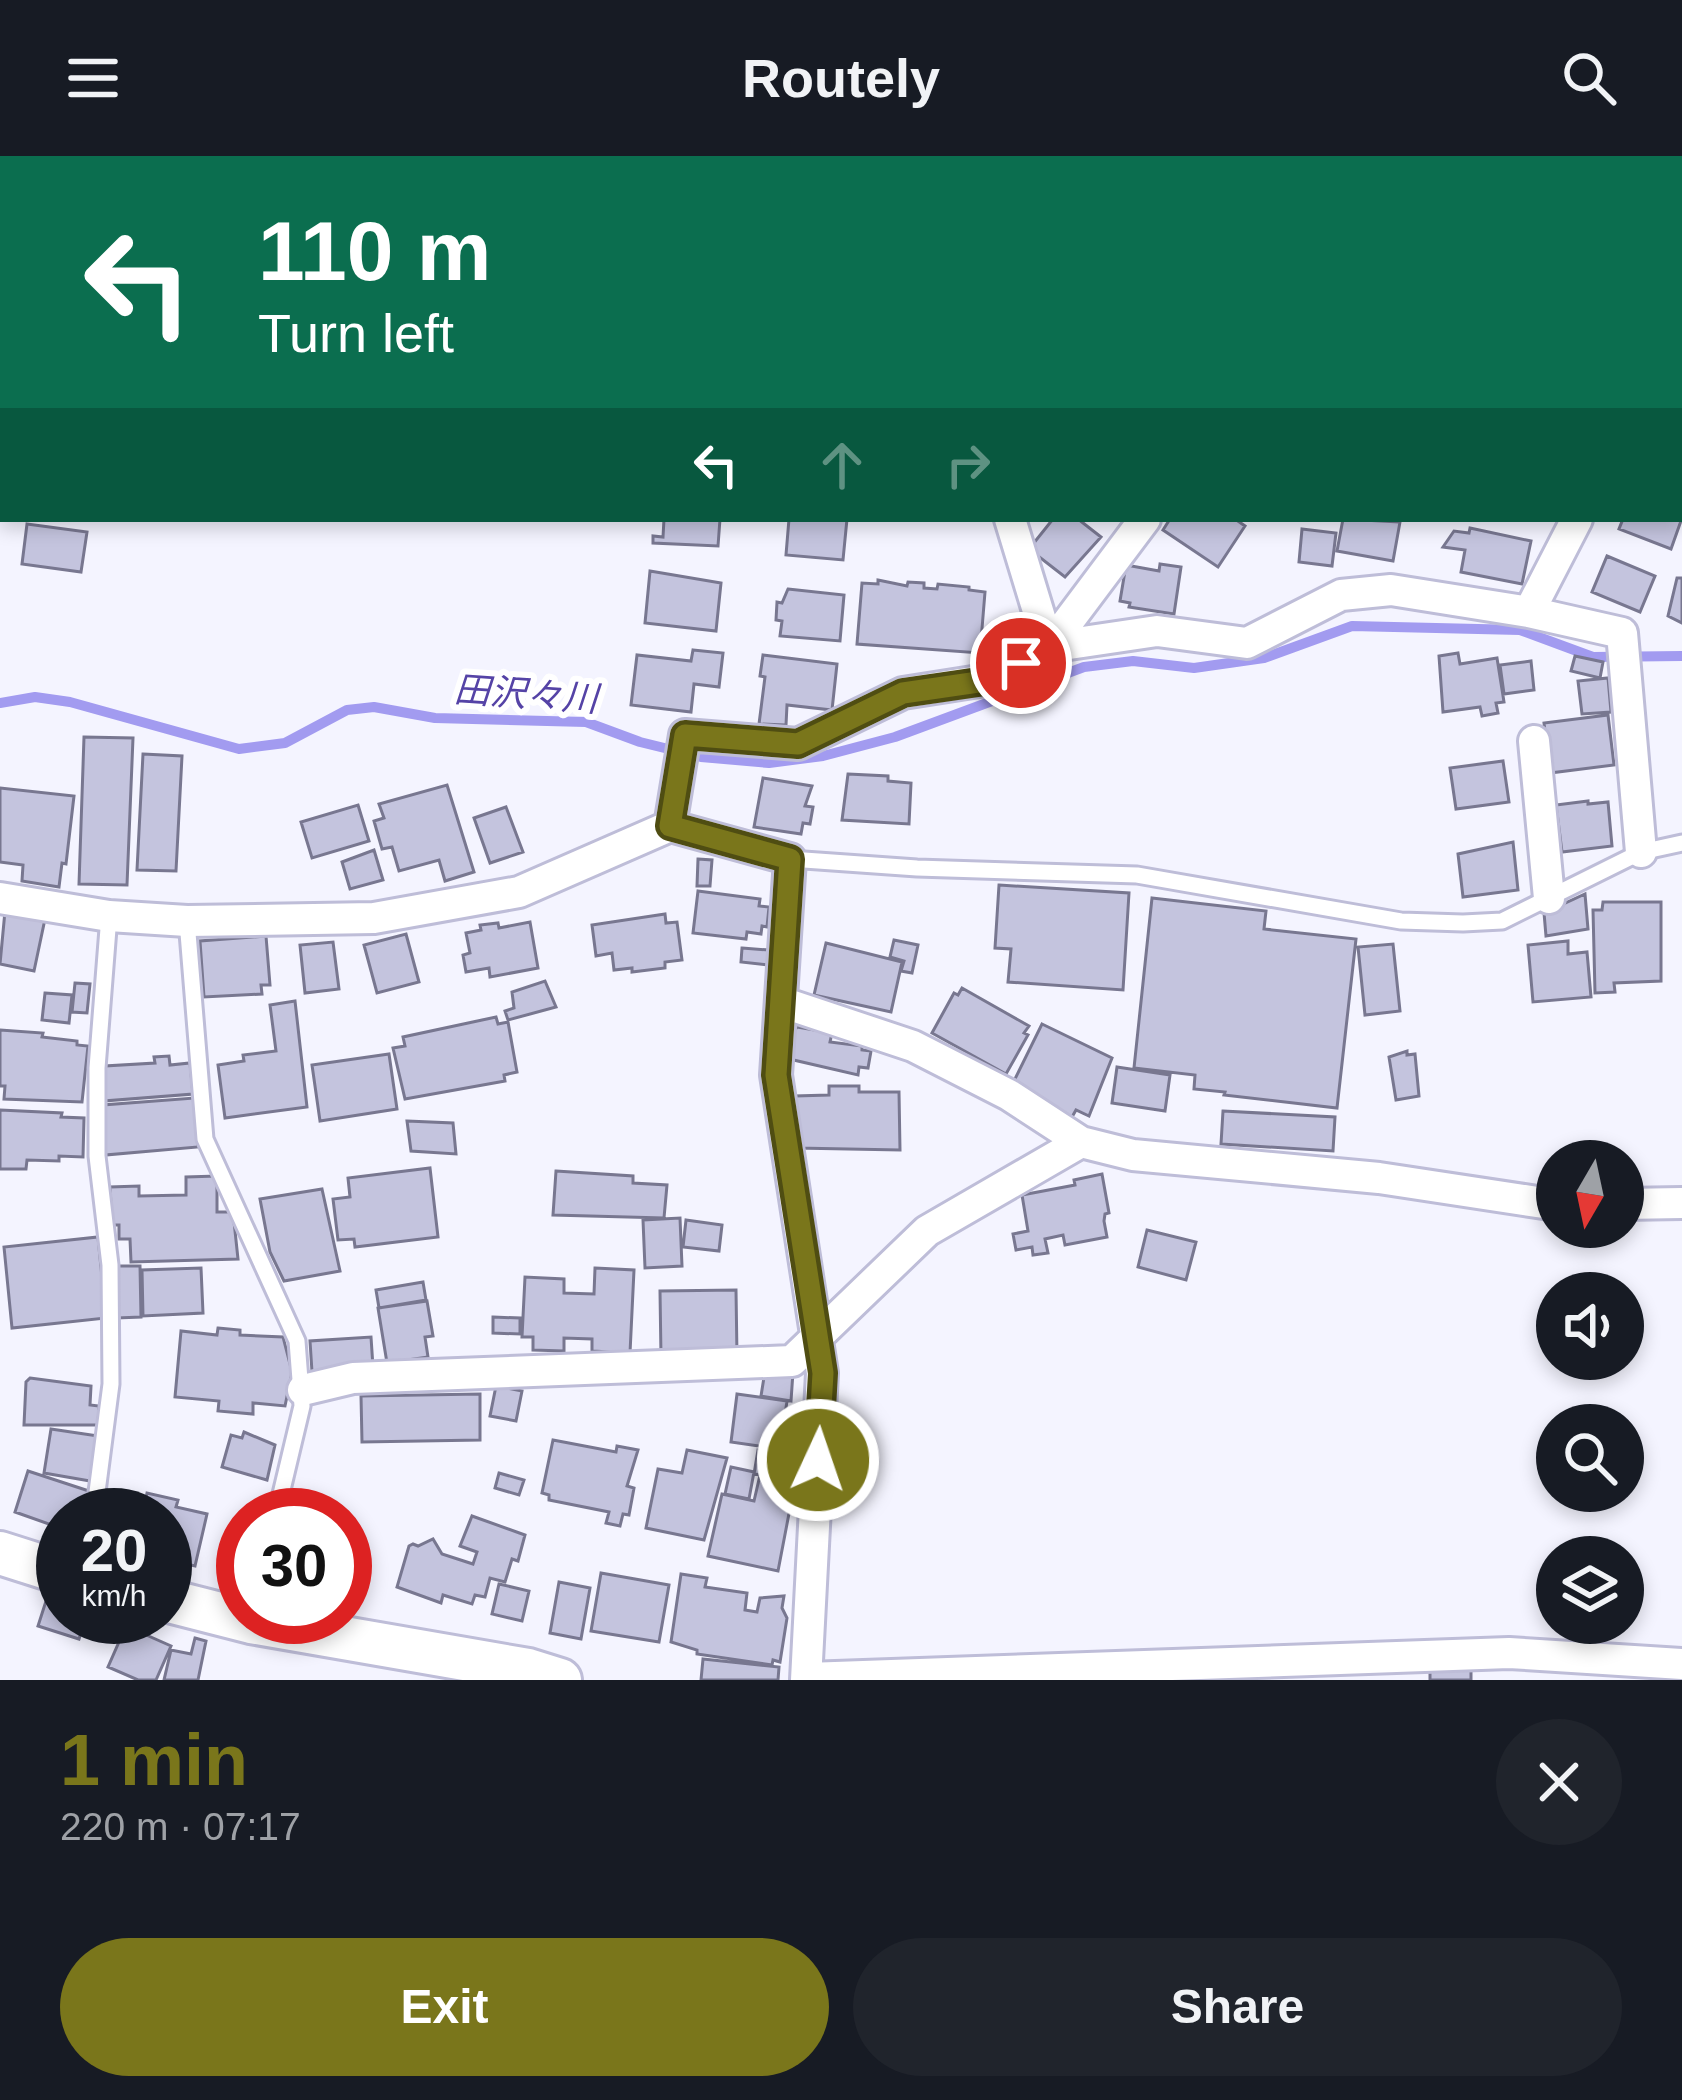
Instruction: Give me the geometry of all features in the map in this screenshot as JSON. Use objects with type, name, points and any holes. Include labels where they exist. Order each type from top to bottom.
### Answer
[{"type":"main road","points":[[0,1552],[36,1564]]},
{"type":"main road","points":[[372,1641],[560,1680]]},
{"type":"street","points":[[1011,522],[1049,647]]},
{"type":"street","points":[[1049,647],[1143,522]]},
{"type":"street","points":[[1529,612],[1575,522]]},
{"type":"street","points":[[670,826],[685,735],[798,744],[903,693],[992,680],[1049,647],[1157,631],[1247,643],[1341,595],[1391,590],[1529,612],[1622,633],[1641,852]]},
{"type":"street","points":[[1534,741],[1549,898]]},
{"type":"street","points":[[0,898],[109,916],[187,921],[374,917],[519,892],[670,826],[790,859],[776,1075],[823,1373],[807,1679],[1509,1653],[1682,1664]]},
{"type":"street","points":[[781,1001],[913,1046],[1009,1096],[1081,1142],[1133,1155],[1378,1178],[1536,1202]]},
{"type":"street","points":[[303,1390],[352,1378],[792,1361],[927,1231],[1081,1142]]},
{"type":"street","points":[[1644,1204],[1682,1203]]},
{"type":"lane","points":[[790,859],[1137,875],[1401,921],[1502,921],[1641,852],[1682,843]]},
{"type":"lane","points":[[98,1488],[111,1384],[110,1265],[97,1156],[97,1067],[109,916]]},
{"type":"lane","points":[[187,921],[205,1139],[298,1341],[303,1390],[282,1488]]},
{"type":"building","points":[[664,522],[720,522],[718,546],[653,543],[653,536],[663,537]]},
{"type":"building","points":[[789,522],[847,522],[843,560],[786,555]]},
{"type":"building","points":[[1051,522],[1082,522],[1101,537],[1065,577],[1029,549]]},
{"type":"building","points":[[1168,522],[1239,522],[1245,526],[1218,567],[1163,530]]},
{"type":"building","points":[[1342,522],[1400,522],[1393,561],[1337,551]]},
{"type":"building","points":[[1622,522],[1681,522],[1671,549],[1619,529]]},
{"type":"building","points":[[27,524],[87,532],[81,572],[22,564]]},
{"type":"building","points":[[1470,528],[1531,541],[1522,584],[1461,572],[1465,550],[1443,547],[1454,531],[1469,533]]},
{"type":"building","points":[[1302,529],[1336,533],[1332,566],[1299,562]]},
{"type":"building","points":[[1607,556],[1655,576],[1640,612],[1592,592]]},
{"type":"building","points":[[1160,564],[1181,567],[1174,614],[1129,607],[1130,603],[1120,601],[1126,565],[1159,571]]},
{"type":"building","points":[[650,571],[721,583],[716,631],[645,623]]},
{"type":"building","points":[[1677,578],[1682,578],[1682,623],[1668,616]]},
{"type":"building","points":[[878,580],[985,592],[980,653],[857,644],[862,583],[878,584]]},
{"type":"building","points":[[788,589],[844,595],[840,641],[780,636],[777,602],[782,603]]},
{"type":"building","points":[[693,650],[723,653],[719,687],[694,684],[691,712],[631,705],[637,655],[691,661]]},
{"type":"building","points":[[1458,653],[1460,664],[1497,658],[1504,702],[1496,703],[1498,713],[1482,716],[1480,707],[1443,712],[1439,656]]},
{"type":"building","points":[[763,655],[837,664],[832,710],[787,705],[786,725],[759,724]]},
{"type":"building","points":[[1575,656],[1603,662],[1600,678],[1571,671]]},
{"type":"building","points":[[1531,661],[1534,690],[1504,694],[1500,665]]},
{"type":"building","points":[[1608,678],[1611,712],[1582,714],[1578,681]]},
{"type":"building","points":[[1608,715],[1614,765],[1550,773],[1544,723]]},
{"type":"building","points":[[84,737],[133,738],[127,885],[79,884]]},
{"type":"building","points":[[143,754],[182,756],[176,871],[137,870]]},
{"type":"building","points":[[1503,761],[1509,802],[1456,809],[1450,768]]},
{"type":"building","points":[[848,774],[888,776],[888,781],[911,783],[909,824],[842,820]]},
{"type":"building","points":[[763,778],[812,786],[805,806],[813,807],[810,824],[803,823],[801,834],[754,827]]},
{"type":"building","points":[[447,785],[474,872],[445,881],[439,860],[399,871],[392,847],[382,849],[374,821],[384,818],[379,804]]},
{"type":"building","points":[[0,788],[74,796],[59,887],[22,881],[23,865],[0,862]]},
{"type":"building","points":[[1608,802],[1612,846],[1562,852],[1556,805]]},
{"type":"building","points":[[358,805],[369,841],[312,858],[301,822]]},
{"type":"building","points":[[506,807],[523,852],[490,863],[474,818]]},
{"type":"building","points":[[1513,842],[1518,890],[1463,897],[1458,854]]},
{"type":"building","points":[[374,850],[383,880],[350,889],[342,862]]},
{"type":"building","points":[[698,859],[712,860],[710,886],[697,886]]},
{"type":"building","points":[[999,885],[1129,893],[1123,990],[1008,982],[1011,949],[995,948]]},
{"type":"building","points":[[698,891],[760,899],[759,906],[769,907],[767,927],[762,926],[761,934],[747,932],[746,939],[693,933]]},
{"type":"building","points":[[1585,894],[1588,929],[1546,936],[1544,913]]},
{"type":"building","points":[[1152,898],[1266,911],[1264,929],[1356,939],[1337,1108],[1224,1095],[1194,1089],[1195,1075],[1134,1068]]},
{"type":"building","points":[[1603,902],[1661,902],[1661,981],[1614,983],[1615,992],[1595,993],[1593,910],[1602,910]]},
{"type":"building","points":[[5,911],[45,919],[34,971],[0,964]]},
{"type":"building","points":[[665,914],[666,923],[677,922],[682,960],[665,962],[665,968],[632,972],[632,968],[614,970],[612,953],[596,956],[592,925]]},
{"type":"building","points":[[530,922],[538,968],[490,977],[489,968],[466,972],[463,955],[470,953],[466,933],[481,930],[480,925],[498,923],[499,928]]},
{"type":"building","points":[[406,934],[419,982],[377,993],[364,945]]},
{"type":"building","points":[[266,936],[270,985],[261,985],[262,994],[204,997],[200,941]]},
{"type":"building","points":[[894,940],[918,945],[912,973],[901,971],[904,961],[890,957]]},
{"type":"building","points":[[1568,941],[1568,954],[1587,952],[1591,997],[1533,1002],[1528,945]]},
{"type":"building","points":[[333,942],[339,989],[305,993],[300,945]]},
{"type":"building","points":[[826,943],[902,962],[891,1012],[814,995]]},
{"type":"building","points":[[1393,944],[1400,1011],[1365,1015],[1358,947]]},
{"type":"building","points":[[742,948],[769,950],[768,965],[741,962]]},
{"type":"building","points":[[545,981],[556,1007],[508,1020],[505,1011],[514,1008],[512,992]]},
{"type":"building","points":[[75,983],[90,984],[87,1013],[72,1012]]},
{"type":"building","points":[[962,988],[1029,1026],[1006,1074],[932,1033],[954,993],[958,995]]},
{"type":"building","points":[[45,993],[72,995],[69,1023],[42,1020]]},
{"type":"building","points":[[295,1001],[307,1107],[225,1118],[218,1065],[244,1061],[243,1055],[276,1051],[270,1005]]},
{"type":"building","points":[[496,1017],[498,1024],[508,1022],[517,1072],[504,1075],[505,1081],[405,1099],[393,1048],[405,1046],[403,1037]]},
{"type":"building","points":[[1042,1024],[1112,1058],[1089,1116],[1076,1110],[1072,1117],[1026,1095],[1013,1083]]},
{"type":"building","points":[[797,1027],[832,1033],[830,1042],[871,1051],[868,1068],[859,1067],[858,1075],[785,1058],[788,1039]]},
{"type":"building","points":[[0,1030],[43,1033],[42,1037],[88,1046],[82,1102],[4,1099]]},
{"type":"building","points":[[1407,1051],[1407,1055],[1415,1054],[1419,1096],[1396,1100],[1389,1057]]},
{"type":"building","points":[[389,1054],[397,1109],[320,1121],[312,1065]]},
{"type":"building","points":[[169,1056],[170,1065],[190,1063],[193,1094],[103,1101],[105,1066],[155,1063],[154,1057]]},
{"type":"building","points":[[1117,1067],[1170,1075],[1165,1111],[1112,1103]]},
{"type":"building","points":[[829,1086],[899,1092],[900,1150],[796,1148],[795,1096],[829,1095]]},
{"type":"building","points":[[194,1098],[198,1147],[105,1155],[103,1105]]},
{"type":"building","points":[[0,1110],[84,1118],[83,1157],[27,1160],[26,1169],[0,1169]]},
{"type":"building","points":[[1223,1111],[1335,1117],[1333,1151],[1221,1144]]},
{"type":"building","points":[[407,1121],[453,1123],[456,1154],[411,1151]]},
{"type":"building","points":[[430,1168],[438,1237],[355,1247],[354,1239],[338,1240],[333,1199],[350,1197],[348,1178]]},
{"type":"building","points":[[556,1171],[633,1176],[633,1183],[667,1185],[664,1218],[553,1215]]},
{"type":"building","points":[[1102,1174],[1109,1213],[1104,1221],[1107,1237],[1065,1245],[1063,1235],[1045,1239],[1048,1253],[1033,1255],[1032,1247],[1016,1250],[1013,1234],[1028,1231],[1022,1195],[1075,1185],[1074,1180]]},
{"type":"building","points":[[217,1176],[217,1212],[233,1212],[238,1259],[131,1262],[130,1239],[119,1239],[119,1225],[112,1225],[110,1187],[139,1186],[139,1196],[186,1195],[186,1177]]},
{"type":"building","points":[[322,1189],[340,1271],[284,1281],[270,1252],[260,1199]]},
{"type":"building","points":[[680,1218],[682,1266],[645,1268],[643,1220]]},
{"type":"building","points":[[686,1220],[722,1225],[719,1251],[683,1247]]},
{"type":"building","points":[[1147,1230],[1196,1242],[1186,1280],[1138,1267]]},
{"type":"building","points":[[98,1237],[106,1318],[12,1328],[4,1247]]},
{"type":"building","points":[[116,1266],[140,1266],[141,1317],[117,1318]]},
{"type":"building","points":[[201,1268],[203,1313],[143,1316],[142,1270]]},
{"type":"building","points":[[595,1268],[634,1270],[630,1353],[592,1351],[592,1339],[564,1338],[564,1351],[533,1350],[533,1337],[522,1337],[525,1277],[564,1279],[564,1293],[594,1294]]},
{"type":"building","points":[[423,1282],[426,1300],[379,1308],[376,1290]]},
{"type":"building","points":[[736,1290],[737,1356],[661,1357],[660,1291]]},
{"type":"building","points":[[427,1301],[433,1336],[425,1337],[428,1357],[387,1363],[378,1308]]},
{"type":"building","points":[[493,1317],[520,1318],[520,1334],[493,1333]]},
{"type":"building","points":[[218,1328],[240,1330],[240,1335],[283,1337],[292,1372],[285,1406],[253,1403],[253,1414],[218,1411],[219,1401],[175,1397],[181,1331],[217,1335]]},
{"type":"building","points":[[371,1337],[373,1367],[312,1372],[310,1341]]},
{"type":"building","points":[[765,1371],[793,1372],[791,1401],[761,1396]]},
{"type":"building","points":[[30,1378],[91,1386],[90,1405],[99,1406],[98,1425],[24,1425]]},
{"type":"building","points":[[496,1386],[522,1391],[516,1421],[490,1416]]},
{"type":"building","points":[[480,1394],[480,1440],[362,1442],[361,1396]]},
{"type":"building","points":[[737,1394],[787,1401],[780,1449],[731,1442]]},
{"type":"building","points":[[51,1429],[98,1436],[90,1481],[44,1473]]},
{"type":"building","points":[[244,1432],[275,1445],[267,1480],[222,1467],[231,1435],[242,1438]]},
{"type":"building","points":[[553,1440],[616,1452],[617,1446],[638,1450],[627,1486],[634,1488],[629,1515],[623,1514],[620,1526],[606,1523],[609,1512],[549,1500],[542,1493]]},
{"type":"building","points":[[687,1450],[727,1458],[704,1540],[646,1528],[658,1469],[682,1473]]},
{"type":"building","points":[[758,1450],[800,1456],[778,1571],[708,1556],[722,1494],[754,1501],[760,1475],[754,1474]]},
{"type":"building","points":[[731,1467],[754,1472],[749,1499],[725,1494]]},
{"type":"building","points":[[28,1471],[80,1488],[36,1488],[36,1519],[15,1512]]},
{"type":"building","points":[[499,1473],[524,1480],[519,1495],[495,1488]]},
{"type":"building","points":[[192,1511],[207,1514],[192,1565]]},
{"type":"building","points":[[472,1516],[525,1535],[518,1561],[512,1559],[505,1582],[490,1578],[485,1597],[475,1595],[472,1604],[443,1595],[441,1603],[397,1587],[413,1544],[433,1539],[442,1554],[473,1564],[477,1552],[460,1546]]},
{"type":"building","points":[[601,1573],[669,1585],[659,1642],[591,1631]]},
{"type":"building","points":[[681,1574],[707,1578],[705,1587],[747,1593],[745,1610],[757,1612],[760,1598],[784,1596],[782,1608],[787,1618],[780,1662],[773,1660],[772,1665],[697,1654],[697,1650],[671,1642]]},
{"type":"building","points":[[559,1582],[590,1588],[581,1639],[550,1633]]},
{"type":"building","points":[[499,1584],[529,1591],[522,1621],[492,1614]]},
{"type":"building","points":[[195,1638],[206,1641],[198,1680],[164,1680],[171,1650],[191,1654]]},
{"type":"building","points":[[118,1644],[171,1646],[156,1680],[138,1680],[108,1667]]},
{"type":"building","points":[[703,1659],[779,1667],[778,1680],[701,1680]]},
{"type":"building","points":[[1430,1670],[1471,1670],[1471,1680],[1430,1680]]},
{"type":"waterway","name":"田沢々川","points":[[0,703],[35,697],[70,702],[239,749],[285,743],[347,710],[374,707],[435,718],[586,722],[701,757],[769,763],[823,756],[895,737],[1084,667],[1133,661],[1194,668],[1264,658],[1352,626],[1520,630],[1593,657],[1682,656]]},
{"type":"route","points":[[818,1460],[823,1373],[776,1075],[790,859],[670,826],[685,735],[798,744],[903,693],[992,680],[1021,663]]}]
